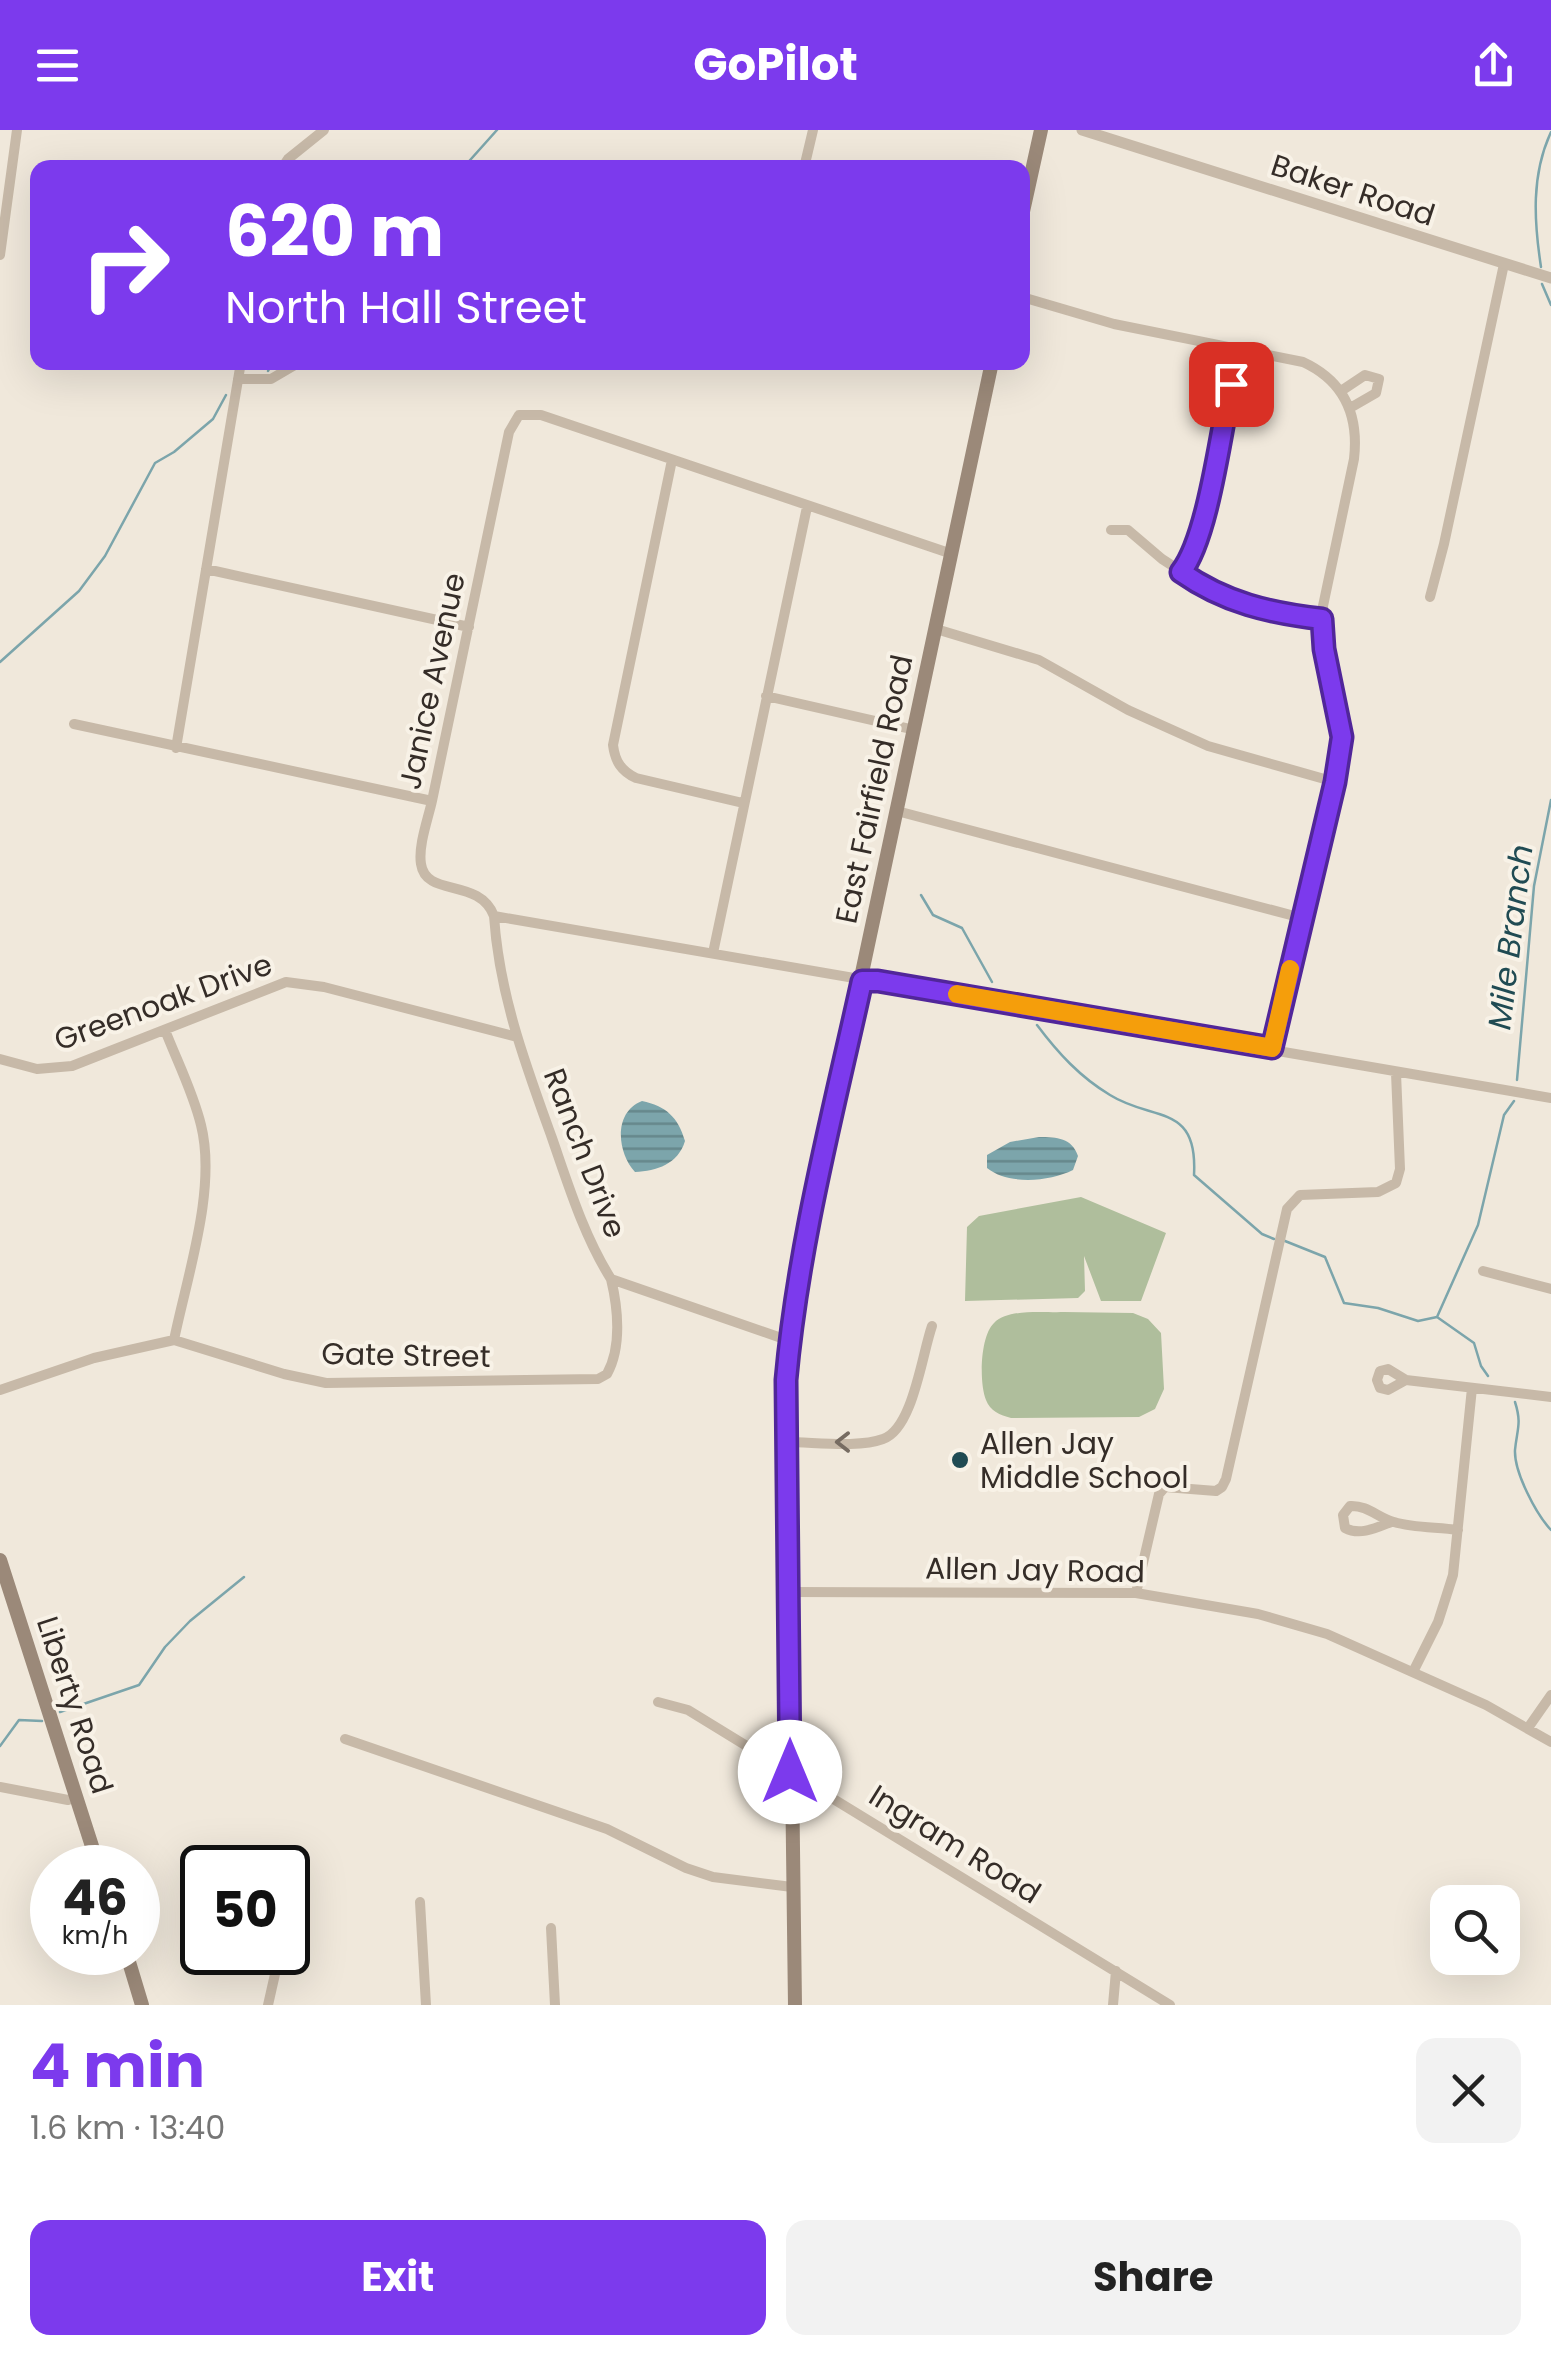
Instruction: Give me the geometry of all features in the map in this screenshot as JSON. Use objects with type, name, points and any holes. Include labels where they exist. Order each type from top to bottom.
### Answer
[{"type":"main road","points":[[1030,180],[1041,130]]},
{"type":"main road","name":"East Fairfield Road","points":[[795,2005],[787,1442],[790,1342],[813,1206],[990,370]]},
{"type":"main road","name":"Liberty Road","points":[[0,1560],[92,1845]]},
{"type":"main road","points":[[133,1975],[142,2005]]},
{"type":"street","points":[[0,255],[17,130]]},
{"type":"street","points":[[287,160],[324,130]]},
{"type":"street","points":[[806,160],[813,130]]},
{"type":"street","name":"Baker Road","points":[[1082,130],[1551,278]]},
{"type":"street","points":[[1430,597],[1504,264]]},
{"type":"street","points":[[1030,299],[1114,324],[1303,362],[1327,375],[1350,408],[1357,437],[1327,577],[1322,619],[1324,649],[1342,737],[1335,782],[1272,1048]]},
{"type":"street","points":[[1181,572],[1194,552],[1202,524],[1238,349]]},
{"type":"street","points":[[176,748],[240,370]]},
{"type":"street","points":[[238,378],[271,379],[286,370]]},
{"type":"street","points":[[1340,391],[1365,376],[1379,379],[1376,393],[1350,408]]},
{"type":"street","name":"Janice Avenue","points":[[494,916],[490,904],[480,896],[431,882],[420,861],[509,432],[519,416],[542,415],[672,460]]},
{"type":"street","points":[[744,803],[636,778],[622,769],[614,755],[672,460],[952,554]]},
{"type":"street","points":[[713,953],[807,507]]},
{"type":"street","points":[[1111,530],[1128,530],[1202,587],[1246,606],[1322,619]]},
{"type":"street","points":[[206,569],[469,627]]},
{"type":"street","points":[[936,629],[1039,660],[1154,724],[1208,746],[1335,782]]},
{"type":"street","points":[[766,696],[914,730]]},
{"type":"street","points":[[74,724],[432,801]]},
{"type":"street","points":[[897,811],[1302,918]]},
{"type":"street","points":[[494,916],[1551,1098]]},
{"type":"street","name":"Ranch Drive","points":[[494,916],[506,999],[517,1037],[582,1223],[611,1280],[790,1342]]},
{"type":"street","name":"Greenoak Drive","points":[[0,1059],[38,1069],[58,1069],[286,982],[324,986],[517,1037]]},
{"type":"street","points":[[165,1030],[201,1125],[206,1168],[200,1217],[174,1340]]},
{"type":"street","points":[[1136,1593],[1159,1494],[1164,1487],[1216,1490],[1222,1488],[1226,1479],[1287,1209],[1300,1196],[1378,1192],[1396,1183],[1400,1171],[1396,1073]]},
{"type":"street","points":[[1483,1271],[1551,1289]]},
{"type":"street","name":"Gate Street","points":[[0,1390],[94,1358],[174,1340],[326,1383],[598,1379],[607,1374],[614,1354],[616,1307],[611,1280]]},
{"type":"street","points":[[787,1442],[872,1442],[887,1438],[902,1423],[932,1326]]},
{"type":"street","points":[[1406,1380],[1551,1397]]},
{"type":"street","points":[[1413,1672],[1448,1594],[1472,1388]]},
{"type":"street","points":[[1391,1522],[1458,1530]]},
{"type":"street","name":"Allen Jay Road","points":[[790,1592],[1136,1593],[1280,1620],[1327,1634],[1413,1672],[1486,1705],[1551,1742]]},
{"type":"street","points":[[1528,1728],[1551,1695]]},
{"type":"street","name":"Ingram Road","points":[[658,1702],[688,1710],[1170,2005]]},
{"type":"street","points":[[344,1739],[607,1828],[686,1868],[713,1876],[792,1887]]},
{"type":"street","points":[[0,1787],[68,1800],[76,1797]]},
{"type":"street","points":[[420,1902],[426,2005]]},
{"type":"street","points":[[551,1928],[555,2005]]},
{"type":"street","points":[[1113,2005],[1116,1972]]},
{"type":"street","points":[[268,2005],[275,1975]]},
{"type":"green space","points":[[1081,1197],[1166,1233],[1141,1301],[1101,1301],[1084,1256],[1085,1291],[1078,1298],[965,1301],[967,1227],[979,1216]]},
{"type":"green space","points":[[1133,1313],[1148,1319],[1161,1333],[1164,1389],[1155,1409],[1139,1417],[1011,1418],[990,1407],[982,1372],[989,1329],[1008,1315]]},
{"type":"water","points":[[642,1101],[670,1114],[685,1141],[666,1165],[635,1172],[624,1154],[622,1123],[633,1106]]},
{"type":"water","points":[[1058,1138],[1072,1145],[1078,1156],[1073,1170],[1029,1180],[1006,1177],[987,1168],[987,1155],[1010,1142]]},
{"type":"waterway","points":[[470,160],[497,130]]},
{"type":"waterway","name":"Mile Branch","points":[[1541,267],[1536,198],[1540,165],[1551,132]]},
{"type":"waterway","name":"Mile Branch","points":[[1542,284],[1551,305]]},
{"type":"waterway","points":[[0,662],[79,591],[105,556],[155,463],[213,419],[226,395]]},
{"type":"waterway","name":"Mile Branch","points":[[1517,1080],[1534,886],[1551,800]]},
{"type":"waterway","points":[[921,895],[933,915],[962,928],[992,982]]},
{"type":"waterway","points":[[1037,1025],[1070,1064],[1099,1088],[1181,1125],[1189,1136],[1194,1175],[1262,1234],[1274,1239]]},
{"type":"waterway","name":"Mile Branch","points":[[1488,1376],[1474,1343],[1437,1317],[1478,1225],[1504,1115],[1514,1101]]},
{"type":"waterway","points":[[1285,1241],[1325,1257],[1344,1303],[1378,1308],[1418,1321],[1437,1317]]},
{"type":"waterway","name":"Mile Branch","points":[[1515,1402],[1519,1421],[1515,1450],[1518,1470],[1551,1530]]},
{"type":"waterway","points":[[60,1712],[139,1685],[165,1647],[190,1621],[244,1577]]},
{"type":"waterway","points":[[0,1746],[19,1720],[42,1721]]},
{"type":"slow traffic","points":[[957,994],[1272,1048],[1290,969]]},
{"type":"place","name":"Allen Jay Middle School","points":[[960,1460]]},
{"type":"route","points":[[790,1772],[786,1380],[794,1302],[862,981],[1272,1048],[1335,782],[1342,737],[1324,649],[1322,619],[1246,606],[1202,587],[1181,572],[1194,552],[1202,524],[1231,384]]}]
